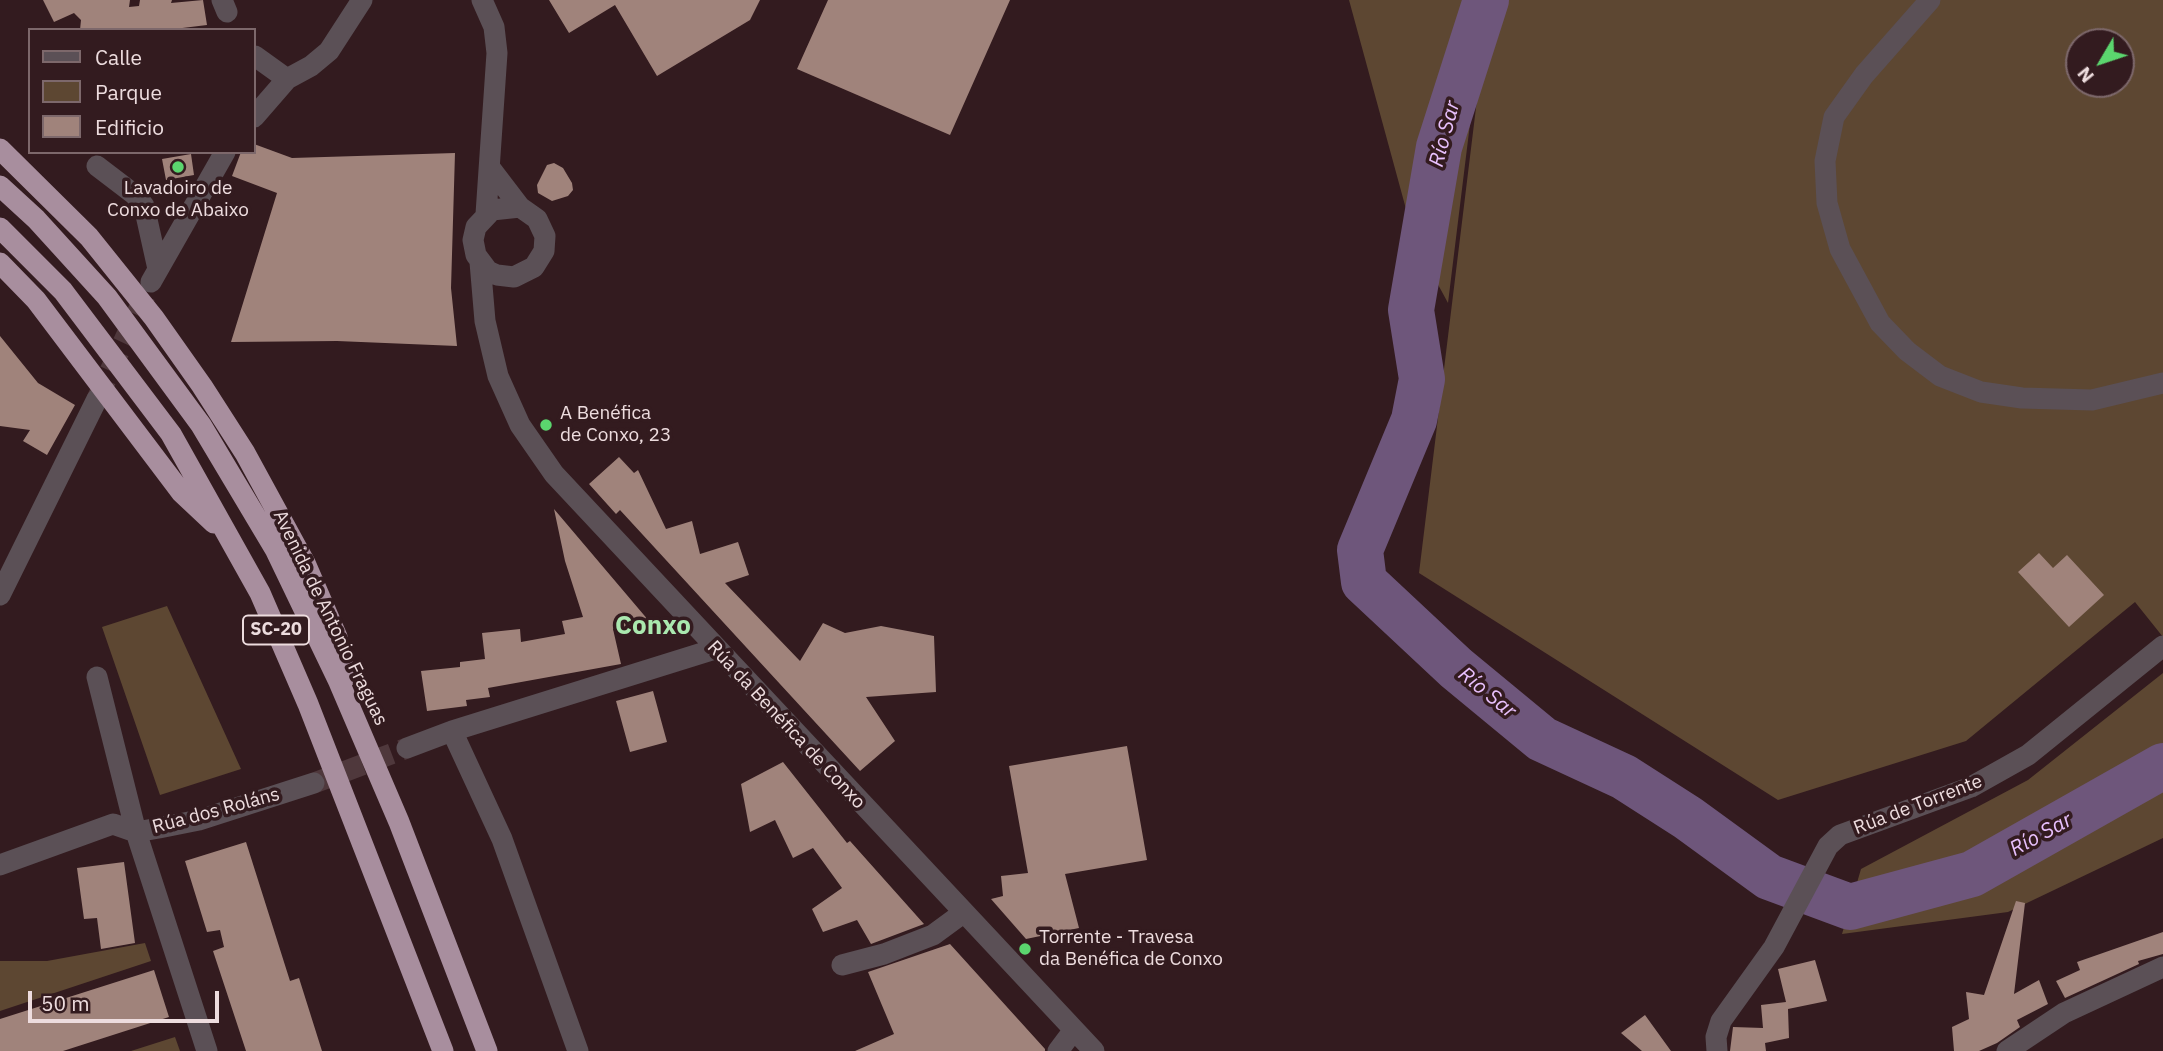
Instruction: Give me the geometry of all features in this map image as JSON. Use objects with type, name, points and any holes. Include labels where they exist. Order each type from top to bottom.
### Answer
[{"type":"highway","points":[[0,149],[89,237],[154,318],[245,453],[305,563],[337,637],[353,714]]},
{"type":"highway","name":"Avenida de Antonio Fraguas","points":[[0,186],[36,219],[107,297],[201,425],[275,549],[353,714],[399,822],[487,1051]]},
{"type":"highway","name":"SC-20","points":[[0,228],[63,291],[171,434],[260,593],[308,704],[443,1051]]},
{"type":"highway","points":[[0,263],[36,300],[181,492],[230,539]]},
{"type":"street","points":[[256,115],[288,79],[311,66],[329,51],[362,0]]},
{"type":"street","name":"Rúa da Benéfica de Conxo","points":[[482,0],[491,15],[497,41],[491,169],[486,214],[476,227],[473,240],[480,262],[485,321],[498,376],[520,425],[554,474],[1094,1051]]},
{"type":"street","points":[[1930,0],[1864,75],[1834,117],[1825,161],[1827,203],[1840,249],[1880,323],[1907,351],[1940,376],[1981,392],[2022,398],[2092,400],[2163,383]]},
{"type":"street","points":[[256,57],[288,79]]},
{"type":"street","points":[[97,166],[135,195],[144,206],[155,276],[224,154]]},
{"type":"street","points":[[480,262],[488,271],[507,278],[528,272],[544,251],[543,228],[537,219],[520,207],[491,169]]},
{"type":"street","points":[[486,214],[501,207],[520,207]]},
{"type":"street","points":[[485,321],[507,278]]},
{"type":"street","points":[[0,596],[97,399]]},
{"type":"street","name":"Rúa de Torrente","points":[[1717,1051],[1716,1037],[1720,1021],[1765,962],[1793,912],[1819,856],[1840,835],[1971,787],[2028,755],[2163,646]]},
{"type":"street","points":[[407,748],[452,731],[715,649]]},
{"type":"street","points":[[97,677],[136,832],[207,1051]]},
{"type":"street","points":[[452,731],[502,839],[578,1051]]},
{"type":"street","name":"Rúa dos Roláns","points":[[0,865],[113,824],[136,832],[199,820],[314,782]]},
{"type":"street","points":[[842,964],[884,954],[933,935],[963,913]]},
{"type":"street","points":[[2007,1051],[2064,1013],[2163,967]]},
{"type":"street","points":[[1058,1051],[1073,1031]]},
{"type":"green space","points":[[1349,0],[1504,0],[1476,75],[1448,303],[1415,242]]},
{"type":"green space","points":[[1508,0],[2163,0],[2163,637],[2135,602],[1966,741],[1778,800],[1419,573],[1480,75]]},
{"type":"green space","points":[[167,606],[241,769],[160,795],[102,627]]},
{"type":"green space","points":[[2163,673],[2163,838],[2008,912],[1842,934],[1861,869],[2028,780]]},
{"type":"green space","points":[[145,943],[151,961],[0,1011],[0,961],[47,961]]},
{"type":"green space","points":[[175,1037],[180,1051],[131,1051]]},
{"type":"building","points":[[43,0],[130,0],[129,7],[139,6],[140,0],[172,0],[171,3],[203,0],[207,25],[182,28],[80,28],[81,20],[74,13],[54,22]]},
{"type":"building","points":[[549,0],[760,0],[750,20],[657,76],[615,5],[569,33]]},
{"type":"building","points":[[828,0],[1010,0],[950,135],[797,69]]},
{"type":"building","points":[[256,145],[292,158],[455,153],[451,288],[457,346],[337,341],[231,342],[277,193],[232,176],[240,154],[256,154]]},
{"type":"building","name":"Lavadoiro de Conxo de Abaixo","points":[[191,154],[194,175],[166,180],[162,159]]},
{"type":"building","points":[[554,163],[563,168],[573,190],[568,196],[552,201],[538,193],[537,185],[547,165]]},
{"type":"building","points":[[0,336],[38,383],[75,405],[47,455],[23,441],[30,430],[0,426]]},
{"type":"building","points":[[619,457],[634,473],[638,470],[666,529],[692,521],[700,554],[738,542],[749,575],[725,583],[800,661],[823,623],[845,633],[881,626],[934,636],[936,692],[866,697],[895,741],[860,771],[620,510],[616,514],[589,484]]},
{"type":"building","points":[[554,509],[649,621],[613,629],[621,664],[488,688],[490,697],[466,700],[467,706],[427,711],[421,671],[460,667],[460,662],[485,659],[482,633],[520,629],[521,642],[565,634],[562,621],[583,617],[565,561]]},
{"type":"building","points":[[2039,553],[2053,568],[2067,555],[2104,595],[2069,627],[2018,572]]},
{"type":"building","points":[[653,691],[667,742],[630,752],[616,701]]},
{"type":"building","points":[[1127,746],[1147,860],[1065,874],[1079,928],[1026,939],[991,899],[1003,896],[1001,876],[1028,873],[1009,766]]},
{"type":"building","points":[[783,762],[847,843],[850,841],[924,924],[871,944],[857,920],[823,932],[812,909],[842,888],[813,848],[793,858],[775,820],[750,832],[741,784]]},
{"type":"building","points":[[246,842],[290,981],[299,978],[322,1051],[246,1051],[213,951],[224,947],[220,930],[207,932],[185,861]]},
{"type":"building","points":[[124,862],[135,943],[101,949],[97,918],[84,919],[77,868]]},
{"type":"building","points":[[2016,901],[2025,903],[2014,994],[2039,980],[2048,1004],[2017,1020],[2020,1027],[1997,1043],[1979,1051],[1954,1051],[1952,1027],[1969,1019],[1966,992],[1984,995]]},
{"type":"building","points":[[2163,932],[2163,954],[2138,961],[2139,964],[2065,998],[2056,981],[2080,970],[2077,962]]},
{"type":"building","points":[[950,944],[1045,1051],[855,1051],[894,1034],[868,972]]},
{"type":"building","points":[[1815,960],[1827,1001],[1788,1009],[1789,1038],[1765,1043],[1766,1051],[1730,1051],[1733,1027],[1763,1028],[1761,1005],[1786,1002],[1778,969]]},
{"type":"building","points":[[154,970],[169,1017],[63,1051],[0,1051],[0,1019]]},
{"type":"building","points":[[1645,1015],[1671,1051],[1642,1051],[1621,1033]]},
{"type":"waterway","name":"Río Sar","points":[[1486,0],[1439,147],[1411,310],[1422,379],[1414,420],[1360,550],[1364,582],[1456,668],[1542,739],[1624,777],[1688,818],[1769,877],[1850,907],[1972,874],[2163,766]]},
{"type":"tunnel","points":[[97,399],[149,287]]},
{"type":"tunnel","points":[[314,783],[407,748]]},
{"type":"place","name":"Lavadoiro de Conxo de Abaixo","points":[[178,167]]},
{"type":"place","name":"A Benéfica de Conxo, 23","points":[[546,425]]},
{"type":"place","name":"Torrente - Travesa da Benéfica de Conxo","points":[[1025,949]]},
{"type":"district","name":"Conxo","points":[[653,626]]}]
